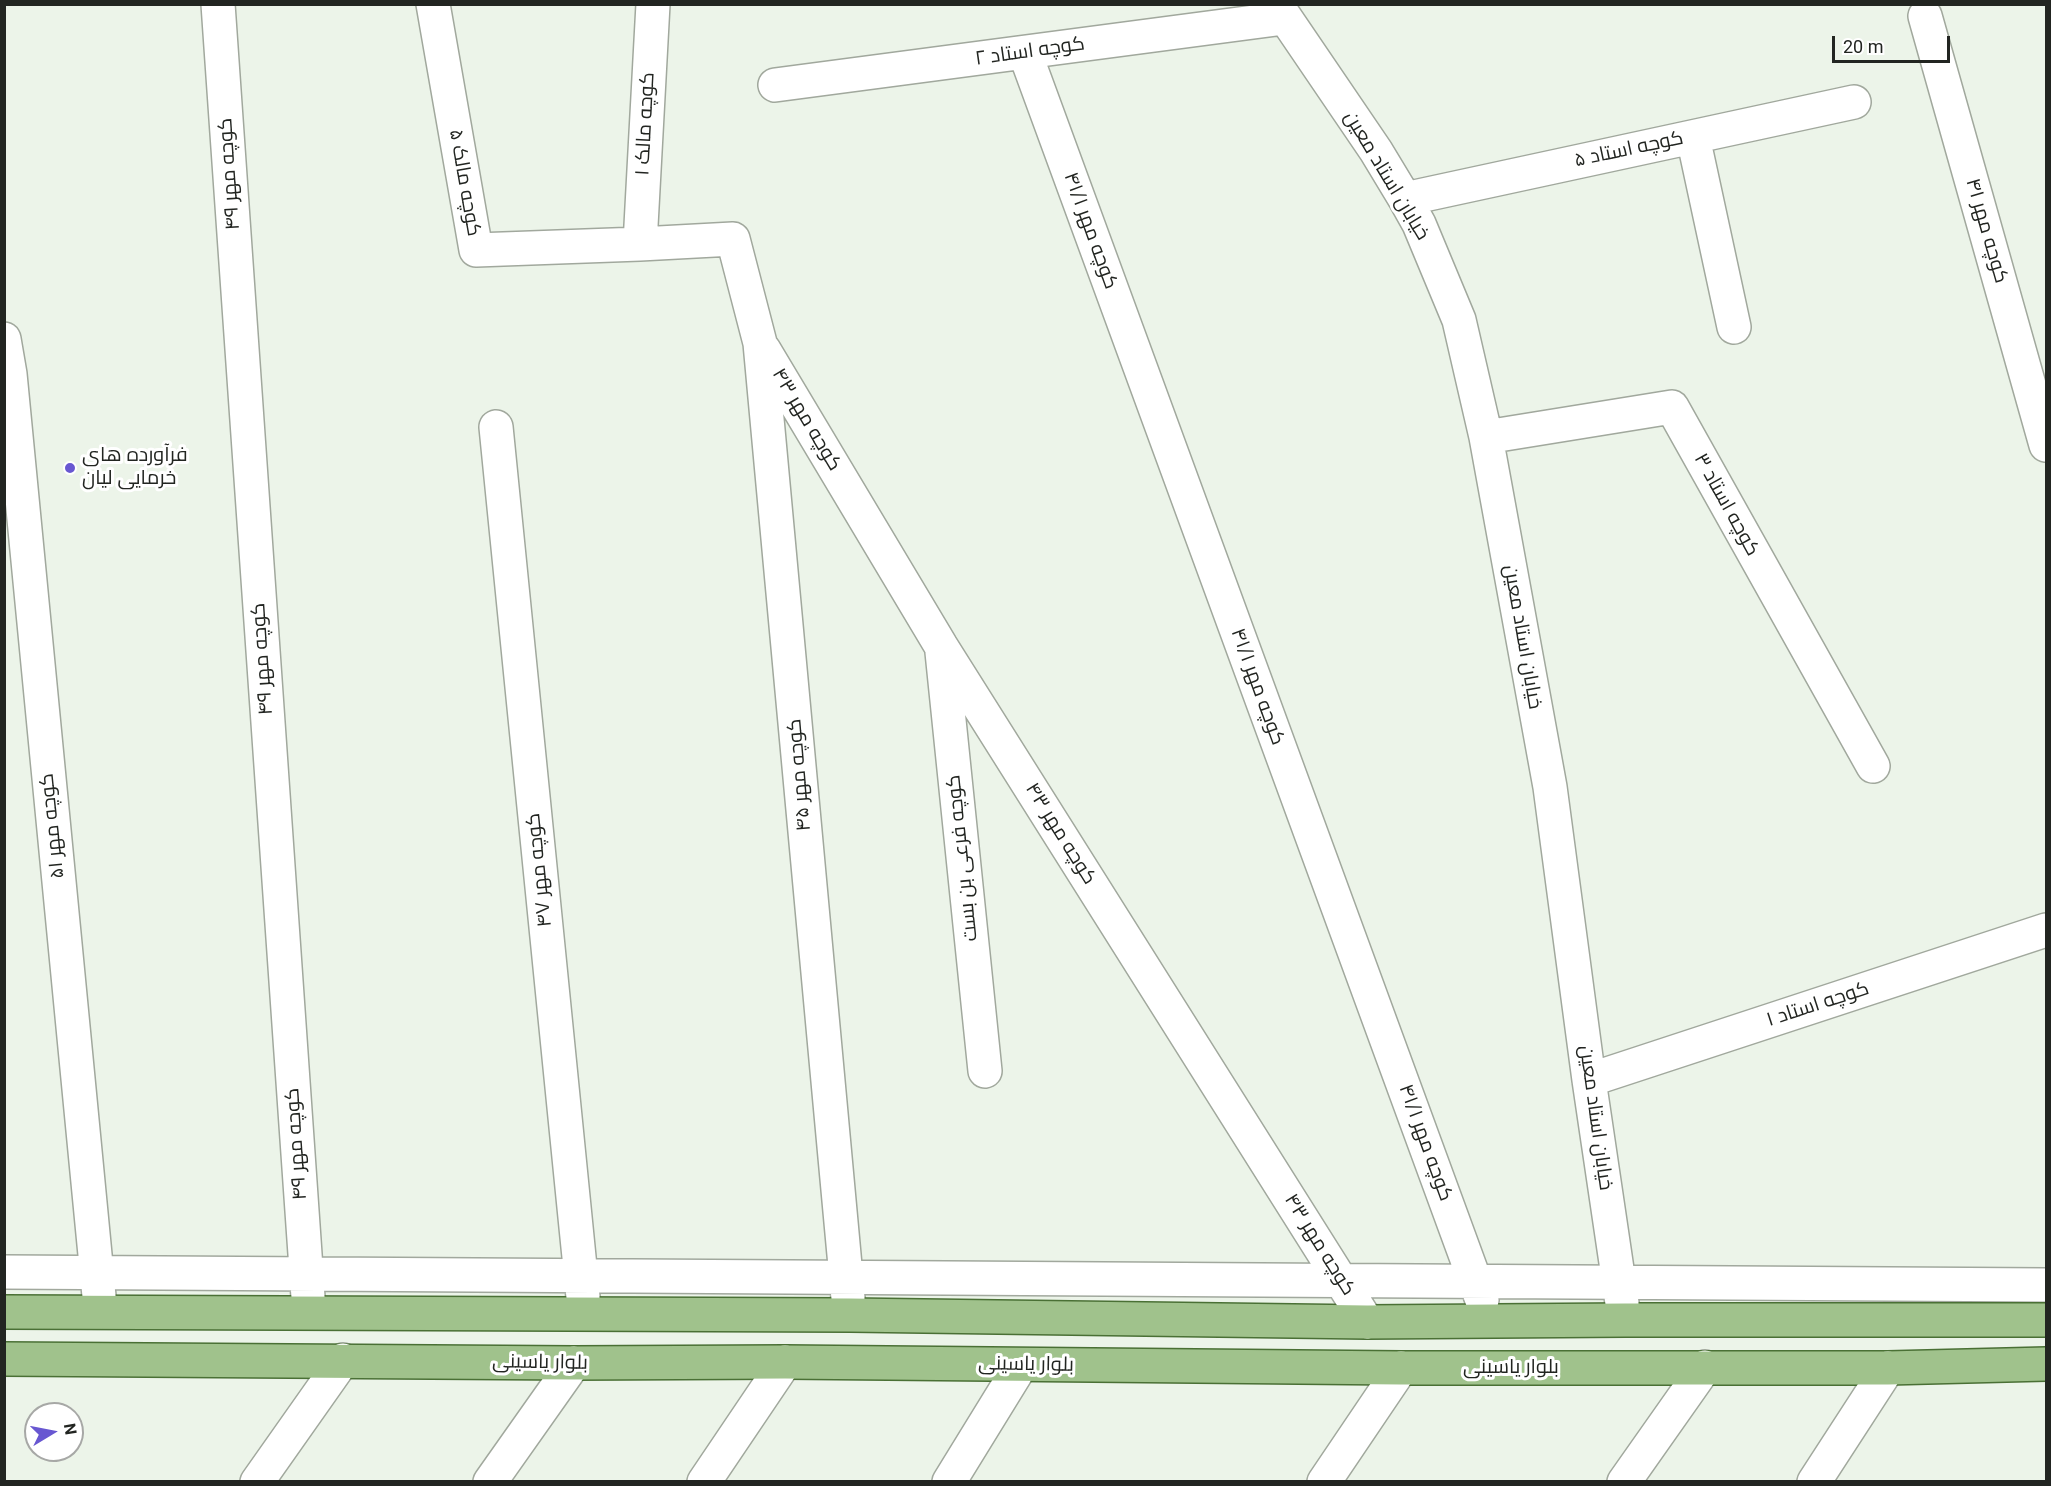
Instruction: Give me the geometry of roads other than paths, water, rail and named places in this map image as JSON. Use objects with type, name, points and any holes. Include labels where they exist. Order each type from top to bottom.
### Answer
[{"type":"main road","points":[[10,1312],[850,1315],[1367,1322],[2046,1320]]},
{"type":"main road","name":"بلوار یاسینی","points":[[4,1359],[574,1363],[785,1362],[1401,1368],[1888,1368],[2046,1364]]},
{"type":"street","name":"کوچه مهر ۴۹","points":[[218,4],[309,1314]]},
{"type":"street","name":"کوچه مالک ۵","points":[[432,4],[476,250],[733,239]]},
{"type":"street","name":"کوچه مالک ۱","points":[[640,244],[653,4]]},
{"type":"street","name":"کوچه استاد ۲","points":[[775,85],[1025,53],[1280,11]]},
{"type":"street","name":"خیابان استاد معین","points":[[1280,11],[1376,151],[1405,199],[1419,224],[1460,320],[1486,437],[1550,787],[1589,1080],[1625,1320]]},
{"type":"street","name":"کوچه مهر ۴۱","points":[[1924,16],[2046,446]]},
{"type":"street","name":"کوچه مهر ۴۱/۱","points":[[1025,53],[1490,1321]]},
{"type":"street","name":"کوچه استاد ۵","points":[[1405,199],[1854,102]]},
{"type":"street","points":[[1693,137],[1734,327]]},
{"type":"street","name":"کوچه مهر ۴۵","points":[[733,239],[760,343],[850,1315]]},
{"type":"street","name":"کوچه مهر ۵۱","points":[[4,339],[100,1313]]},
{"type":"street","name":"کوچه مهر ۴۳","points":[[760,343],[941,646],[1367,1322]]},
{"type":"street","name":"کوچه استاد ۳","points":[[1486,437],[1672,407],[1873,766]]},
{"type":"street","name":"کوچه مهر ۴۷","points":[[496,427],[584,1314]]},
{"type":"street","name":"کوچه فرعی بن بست","points":[[941,646],[985,1071]]},
{"type":"street","name":"کوچه استاد ۱","points":[[1589,1080],[2046,930]]},
{"type":"street","points":[[10,1312],[6,1265],[97,1273],[2046,1285]]},
{"type":"street","points":[[257,1482],[343,1360]]},
{"type":"street","points":[[704,1482],[785,1362]]},
{"type":"street","points":[[490,1482],[574,1363]]},
{"type":"street","points":[[949,1482],[1021,1365]]},
{"type":"street","points":[[1624,1482],[1705,1367]]},
{"type":"street","points":[[1324,1482],[1401,1368]]},
{"type":"street","points":[[1814,1482],[1888,1368]]},
{"type":"place","name":"فرآورده های خرمایی لیان","points":[[70,468]]}]
